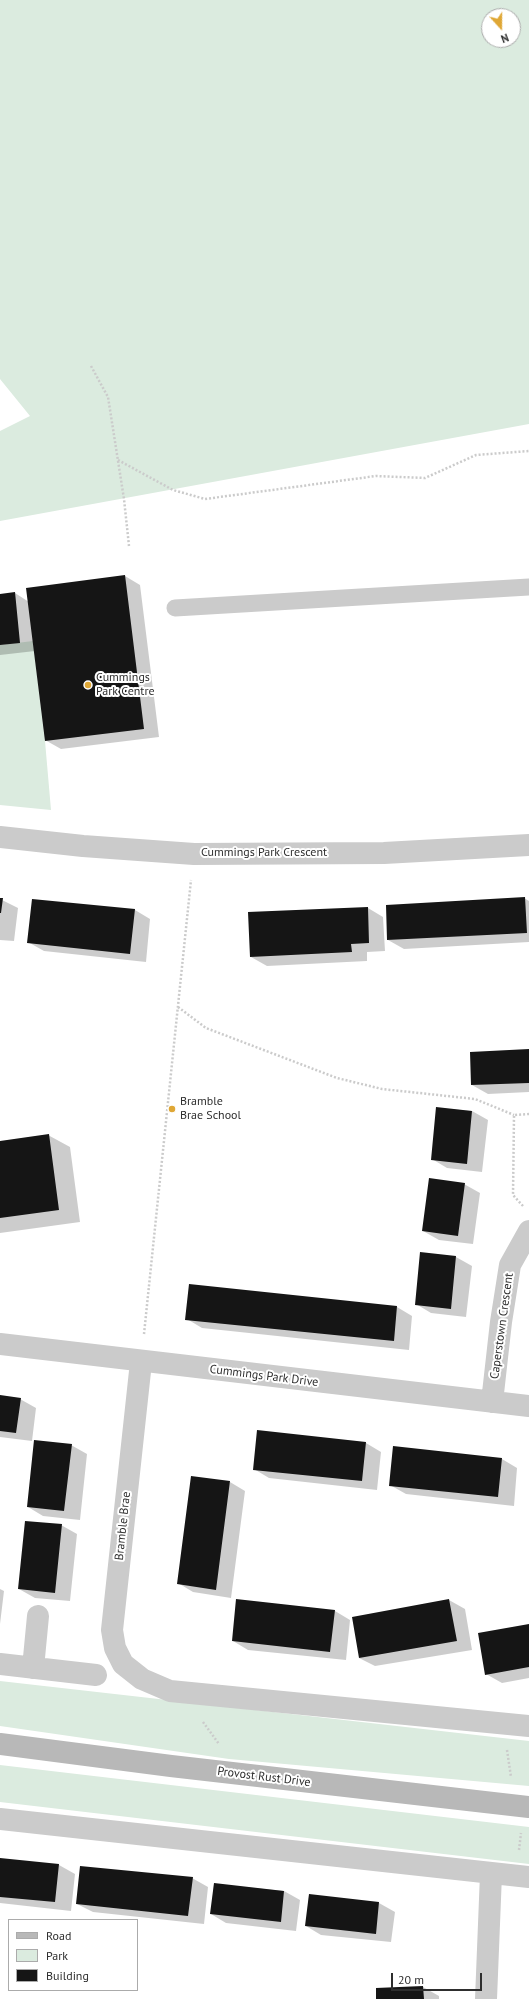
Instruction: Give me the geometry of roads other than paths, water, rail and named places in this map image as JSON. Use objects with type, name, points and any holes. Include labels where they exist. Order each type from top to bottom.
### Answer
[{"type":"street","name":"Cummings Park Crescent","points":[[0,837],[83,846],[194,854],[384,853],[529,845]]},
{"type":"street","name":"Caperstown Crescent","points":[[492,1402],[501,1322],[510,1264],[529,1231]]},
{"type":"street","name":"Cummings Park Drive","points":[[0,1344],[141,1362],[529,1406]]},
{"type":"street","name":"Bramble Brae","points":[[141,1362],[112,1630],[115,1648],[123,1664],[142,1679],[170,1691],[529,1726]]},
{"type":"street","points":[[33,1668],[38,1616]]},
{"type":"street","points":[[0,1664],[96,1675]]},
{"type":"street","name":"Provost Rust Drive","points":[[0,1744],[228,1773],[529,1807]]},
{"type":"street","points":[[0,1819],[529,1877]]},
{"type":"street","points":[[486,1999],[491,1874]]},
{"type":"lane","points":[[175,608],[529,587]]},
{"type":"place","name":"Cummings Park Centre","points":[[88,685]]},
{"type":"place","name":"Bramble Brae School","points":[[172,1109]]}]
